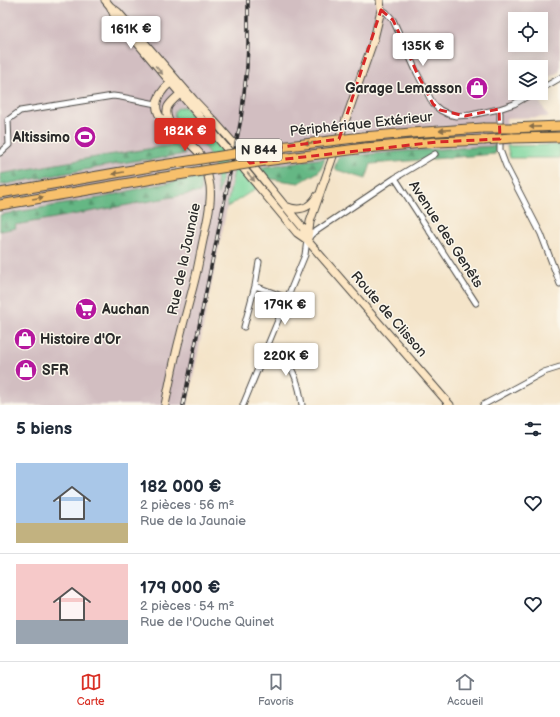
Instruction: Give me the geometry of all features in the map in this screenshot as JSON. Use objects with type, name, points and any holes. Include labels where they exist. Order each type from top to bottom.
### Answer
[{"type":"highway","name":"Périphérique Extérieur","points":[[0,193],[156,166],[279,147],[411,132],[560,126]]},
{"type":"highway","name":"N 844","points":[[0,205],[265,161],[365,148],[437,142],[560,137]]},
{"type":"main road","name":"Route de Clisson","points":[[105,0],[110,6],[114,15],[172,80],[224,132],[303,228],[308,240]]},
{"type":"main road","points":[[308,240],[309,227],[322,187],[372,45],[381,10],[380,0]]},
{"type":"main road","name":"Route de Clisson","points":[[172,80],[297,233],[308,240],[450,405]]},
{"type":"main road","points":[[156,104],[160,95],[172,80]]},
{"type":"main road","name":"Route de Clisson","points":[[179,90],[218,131],[224,132]]},
{"type":"main road","points":[[169,121],[166,112],[168,106],[179,90]]},
{"type":"main road","name":"Rue de la Jaunaie","points":[[156,104],[163,110],[163,116],[169,121],[174,130]]},
{"type":"main road","name":"Rue de la Jaunaie","points":[[156,104],[159,116],[163,121],[187,140],[204,161],[211,193],[210,206],[196,275],[179,339],[167,405]]},
{"type":"main road","points":[[284,206],[298,209],[307,207],[314,201],[322,187]]},
{"type":"street","points":[[381,10],[386,12],[393,20],[433,104],[440,110],[452,115],[465,116],[499,109],[521,100]]},
{"type":"street","points":[[548,85],[560,78]]},
{"type":"street","points":[[0,153],[9,145],[8,120],[20,111],[113,96],[156,104]]},
{"type":"street","points":[[499,109],[500,150],[506,166],[541,234],[560,284]]},
{"type":"street","points":[[243,405],[305,254],[308,240],[315,231],[434,154]]},
{"type":"street","name":"Avenue des Genêts","points":[[395,178],[476,303]]},
{"type":"street","points":[[244,327],[255,286],[259,262]]},
{"type":"street","points":[[255,286],[287,298]]},
{"type":"street","points":[[265,352],[285,360],[292,369],[300,391],[302,405]]},
{"type":"street","points":[[484,405],[544,372],[560,367]]},
{"type":"highlighted area","points":[[381,10],[393,20],[433,104],[440,110],[465,116],[499,109],[500,139],[437,142],[250,163],[241,153],[339,139]]},
{"type":"shaded area","points":[[0,0],[560,0],[560,71],[548,79],[548,60],[508,60],[508,100],[538,100],[549,117],[506,118],[507,146],[407,151],[325,158],[234,171],[188,405],[0,405]],"holes":[[[230,133],[240,144],[234,171],[223,173]]]},
{"type":"green space","points":[[185,107],[226,154],[218,195],[215,168],[209,154],[204,145],[194,134],[181,125],[175,117],[174,113],[176,110]]},
{"type":"green space","points":[[175,145],[185,154],[150,160],[139,160],[0,185],[0,174]]},
{"type":"green space","points":[[560,145],[560,158],[510,158],[507,146]]},
{"type":"green space","points":[[496,146],[495,154],[371,164],[366,179],[334,169],[338,157]]},
{"type":"green space","points":[[325,158],[318,172],[299,183],[271,179],[257,168]]},
{"type":"green space","points":[[257,168],[271,179],[227,207],[234,171]]},
{"type":"green space","points":[[200,177],[201,192],[15,225],[16,228],[0,231],[0,215],[106,197],[141,188]]},
{"type":"railway","points":[[183,405],[241,119],[247,67],[248,0]]},
{"type":"place","name":"Garage Lemasson","points":[[477,88]]},
{"type":"place","name":"Altissimo","points":[[85,137]]},
{"type":"place","name":"Auchan","points":[[86,309]]},
{"type":"place","name":"Histoire d'Or","points":[[25,339]]},
{"type":"place","name":"SFR","points":[[26,370]]}]
